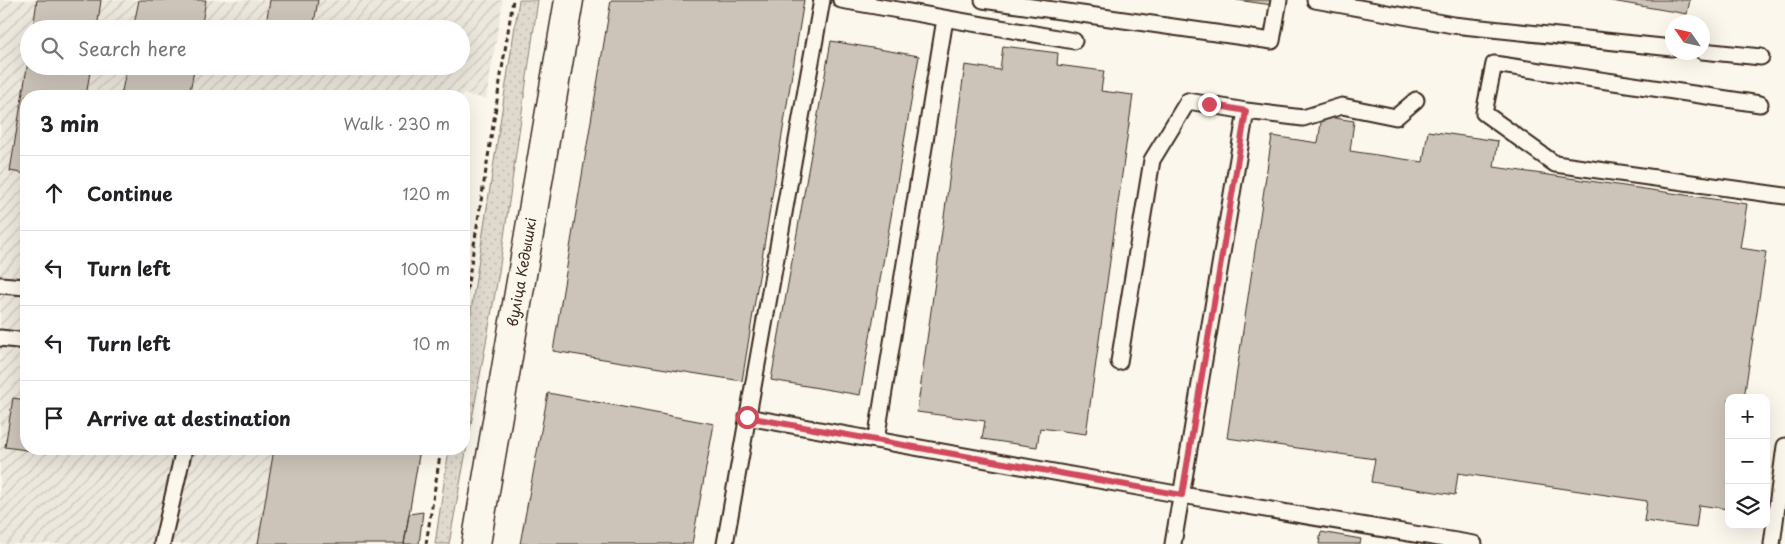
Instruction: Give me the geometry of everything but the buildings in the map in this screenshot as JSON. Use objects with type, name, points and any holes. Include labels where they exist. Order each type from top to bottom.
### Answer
[{"type":"street","name":"вуліца Кедышкі","points":[[476,544],[569,0]]},
{"type":"lane","points":[[725,544],[822,0]]},
{"type":"lane","points":[[840,0],[1074,41]]},
{"type":"lane","points":[[983,0],[1272,41],[1280,0]]},
{"type":"lane","points":[[1315,0],[1453,25],[1665,47]]},
{"type":"lane","points":[[876,440],[945,18]]},
{"type":"lane","points":[[1710,52],[1761,57]]},
{"type":"lane","points":[[1760,104],[1494,64],[1484,113],[1555,164],[1785,196]]},
{"type":"lane","points":[[1119,362],[1152,160],[1188,101],[1303,118],[1342,106],[1396,117],[1416,100]]},
{"type":"lane","points":[[1173,544],[1246,111]]},
{"type":"lane","points":[[0,285],[20,287]]},
{"type":"lane","points":[[0,338],[20,341]]},
{"type":"lane","points":[[747,417],[1182,495],[1407,538],[1474,544]]},
{"type":"lane","points":[[1772,544],[1785,446]]},
{"type":"lane","points":[[162,544],[183,455]]},
{"type":"path","points":[[470,270],[513,0]]},
{"type":"path","points":[[426,544],[440,455]]},
{"type":"shaded area","points":[[0,0],[503,0],[486,99],[470,96],[470,90],[20,90],[20,455],[420,455],[405,544],[0,544]]},
{"type":"shaded area","points":[[519,0],[538,0],[499,272],[470,430],[470,317]]},
{"type":"shaded area","points":[[448,455],[465,455],[449,544],[435,544]]},
{"type":"route","points":[[747,417],[1182,495],[1246,111],[1209,104]]}]
